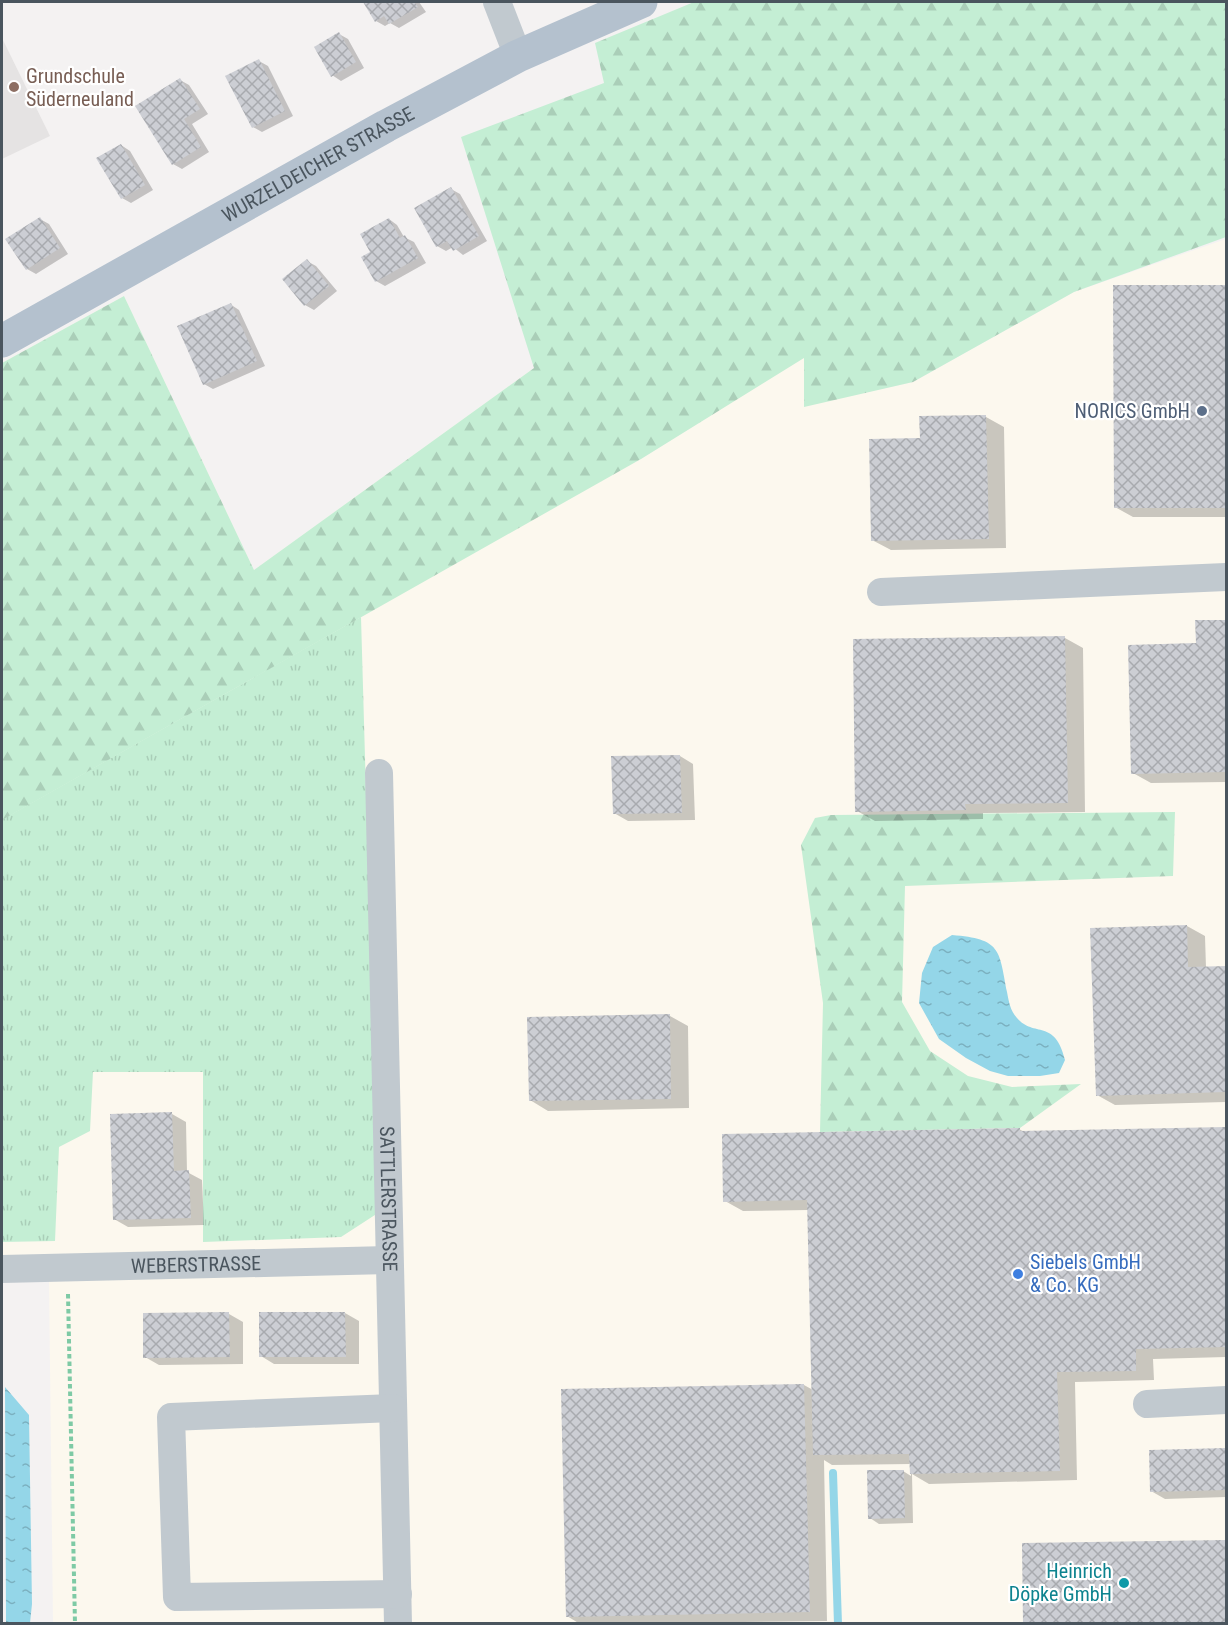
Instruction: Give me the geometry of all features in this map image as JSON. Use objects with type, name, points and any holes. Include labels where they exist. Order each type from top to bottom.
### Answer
[{"type":"main road","name":"WURZELDEICHER STRASSE","points":[[2,341],[376,132],[519,56],[641,2]]},
{"type":"street","points":[[497,2],[519,56]]},
{"type":"street","points":[[881,592],[1227,577]]},
{"type":"street","name":"SATTLERSTRASSE","points":[[379,773],[398,1623]]},
{"type":"street","name":"WEBERSTRASSE","points":[[2,1269],[389,1260]]},
{"type":"street","points":[[1147,1404],[1227,1400]]},
{"type":"street","points":[[393,1408],[171,1417],[177,1596],[398,1594]]},
{"type":"path","points":[[68,1268],[75,1623]]},
{"type":"shaded area","name":"Grundschule Süderneuland","points":[[2,38],[50,136],[2,159]]},
{"type":"shaded area","points":[[1226,239],[1226,1623],[53,1623],[49,1280],[2,1280],[2,363],[124,296],[254,570],[534,368],[641,459],[804,357],[804,406],[913,382],[1074,292]]},
{"type":"green space","points":[[694,2],[1226,2],[1226,237],[1074,292],[913,382],[804,407],[804,358],[641,459],[2,820],[2,363],[124,296],[254,570],[534,368],[461,137],[604,83],[595,43]]},
{"type":"green space","points":[[361,617],[378,1213],[341,1237],[203,1242],[203,1072],[93,1072],[90,1131],[59,1147],[55,1241],[2,1242],[2,818]]},
{"type":"green space","points":[[1175,812],[1173,876],[905,886],[902,1002],[930,1051],[968,1076],[1012,1087],[1081,1084],[1020,1128],[820,1132],[823,1003],[801,845],[815,818],[831,815]]},
{"type":"water","points":[[952,935],[980,940],[989,943],[995,949],[1002,966],[1009,1003],[1017,1018],[1030,1027],[1050,1034],[1061,1047],[1065,1060],[1059,1073],[1040,1076],[1008,1076],[990,1071],[939,1039],[919,1003],[922,973],[933,947]]},
{"type":"water","points":[[5,1387],[29,1415],[32,1604],[30,1623],[6,1623]]},
{"type":"building","points":[[363,2],[414,2],[418,7],[389,24],[384,16],[375,22]]},
{"type":"building","points":[[339,32],[356,62],[331,77],[314,47]]},
{"type":"building","points":[[259,59],[285,111],[252,128],[225,76]]},
{"type":"building","points":[[180,78],[200,109],[184,119],[201,147],[172,165],[135,106]]},
{"type":"building","points":[[121,144],[145,185],[121,199],[96,158]]},
{"type":"building","points":[[451,187],[479,236],[453,251],[447,241],[436,247],[414,208]]},
{"type":"building","points":[[40,217],[60,248],[26,270],[5,239]]},
{"type":"building","points":[[389,218],[400,238],[405,235],[418,258],[375,282],[361,257],[370,252],[360,234]]},
{"type":"building","points":[[307,259],[329,286],[304,306],[282,279]]},
{"type":"building","points":[[1113,285],[1226,285],[1226,508],[1114,508]]},
{"type":"building","points":[[231,303],[257,361],[203,385],[177,326]]},
{"type":"building","points":[[986,415],[989,539],[871,541],[869,439],[920,438],[919,416]]},
{"type":"building","points":[[1195,620],[1226,620],[1226,772],[1131,774],[1128,645],[1196,643]]},
{"type":"building","points":[[1065,636],[1068,803],[965,804],[966,810],[855,812],[853,639]]},
{"type":"building","points":[[680,755],[682,813],[613,814],[611,756]]},
{"type":"building","points":[[1187,925],[1188,967],[1226,966],[1226,1092],[1096,1096],[1090,928]]},
{"type":"building","points":[[670,1014],[671,1099],[529,1101],[527,1017]]},
{"type":"building","points":[[172,1112],[174,1171],[189,1170],[191,1218],[113,1220],[110,1114]]},
{"type":"building","name":"Siebels GmbH & Co. KG","points":[[1226,1127],[1226,1347],[1136,1349],[1136,1371],[1057,1372],[1060,1471],[910,1474],[909,1454],[813,1455],[807,1200],[723,1202],[722,1134],[1020,1128],[1020,1131]]},
{"type":"building","points":[[229,1312],[230,1357],[143,1358],[143,1313]]},
{"type":"building","points":[[259,1312],[345,1312],[346,1357],[259,1357]]},
{"type":"building","points":[[804,1384],[810,1612],[566,1617],[561,1389]]},
{"type":"building","points":[[1226,1448],[1226,1490],[1150,1492],[1149,1450]]},
{"type":"building","points":[[867,1470],[904,1470],[905,1518],[868,1519]]},
{"type":"building","name":"Heinrich Döpke GmbH","points":[[1226,1540],[1226,1624],[1023,1624],[1022,1543]]},
{"type":"waterway","points":[[833,1473],[838,1624]]},
{"type":"place","name":"Grundschule Süderneuland","points":[[14,87]]},
{"type":"place","name":"NORICS GmbH","points":[[1202,411]]},
{"type":"place","name":"Siebels GmbH & Co. KG","points":[[1018,1274]]},
{"type":"place","name":"Heinrich Döpke GmbH","points":[[1124,1583]]}]
